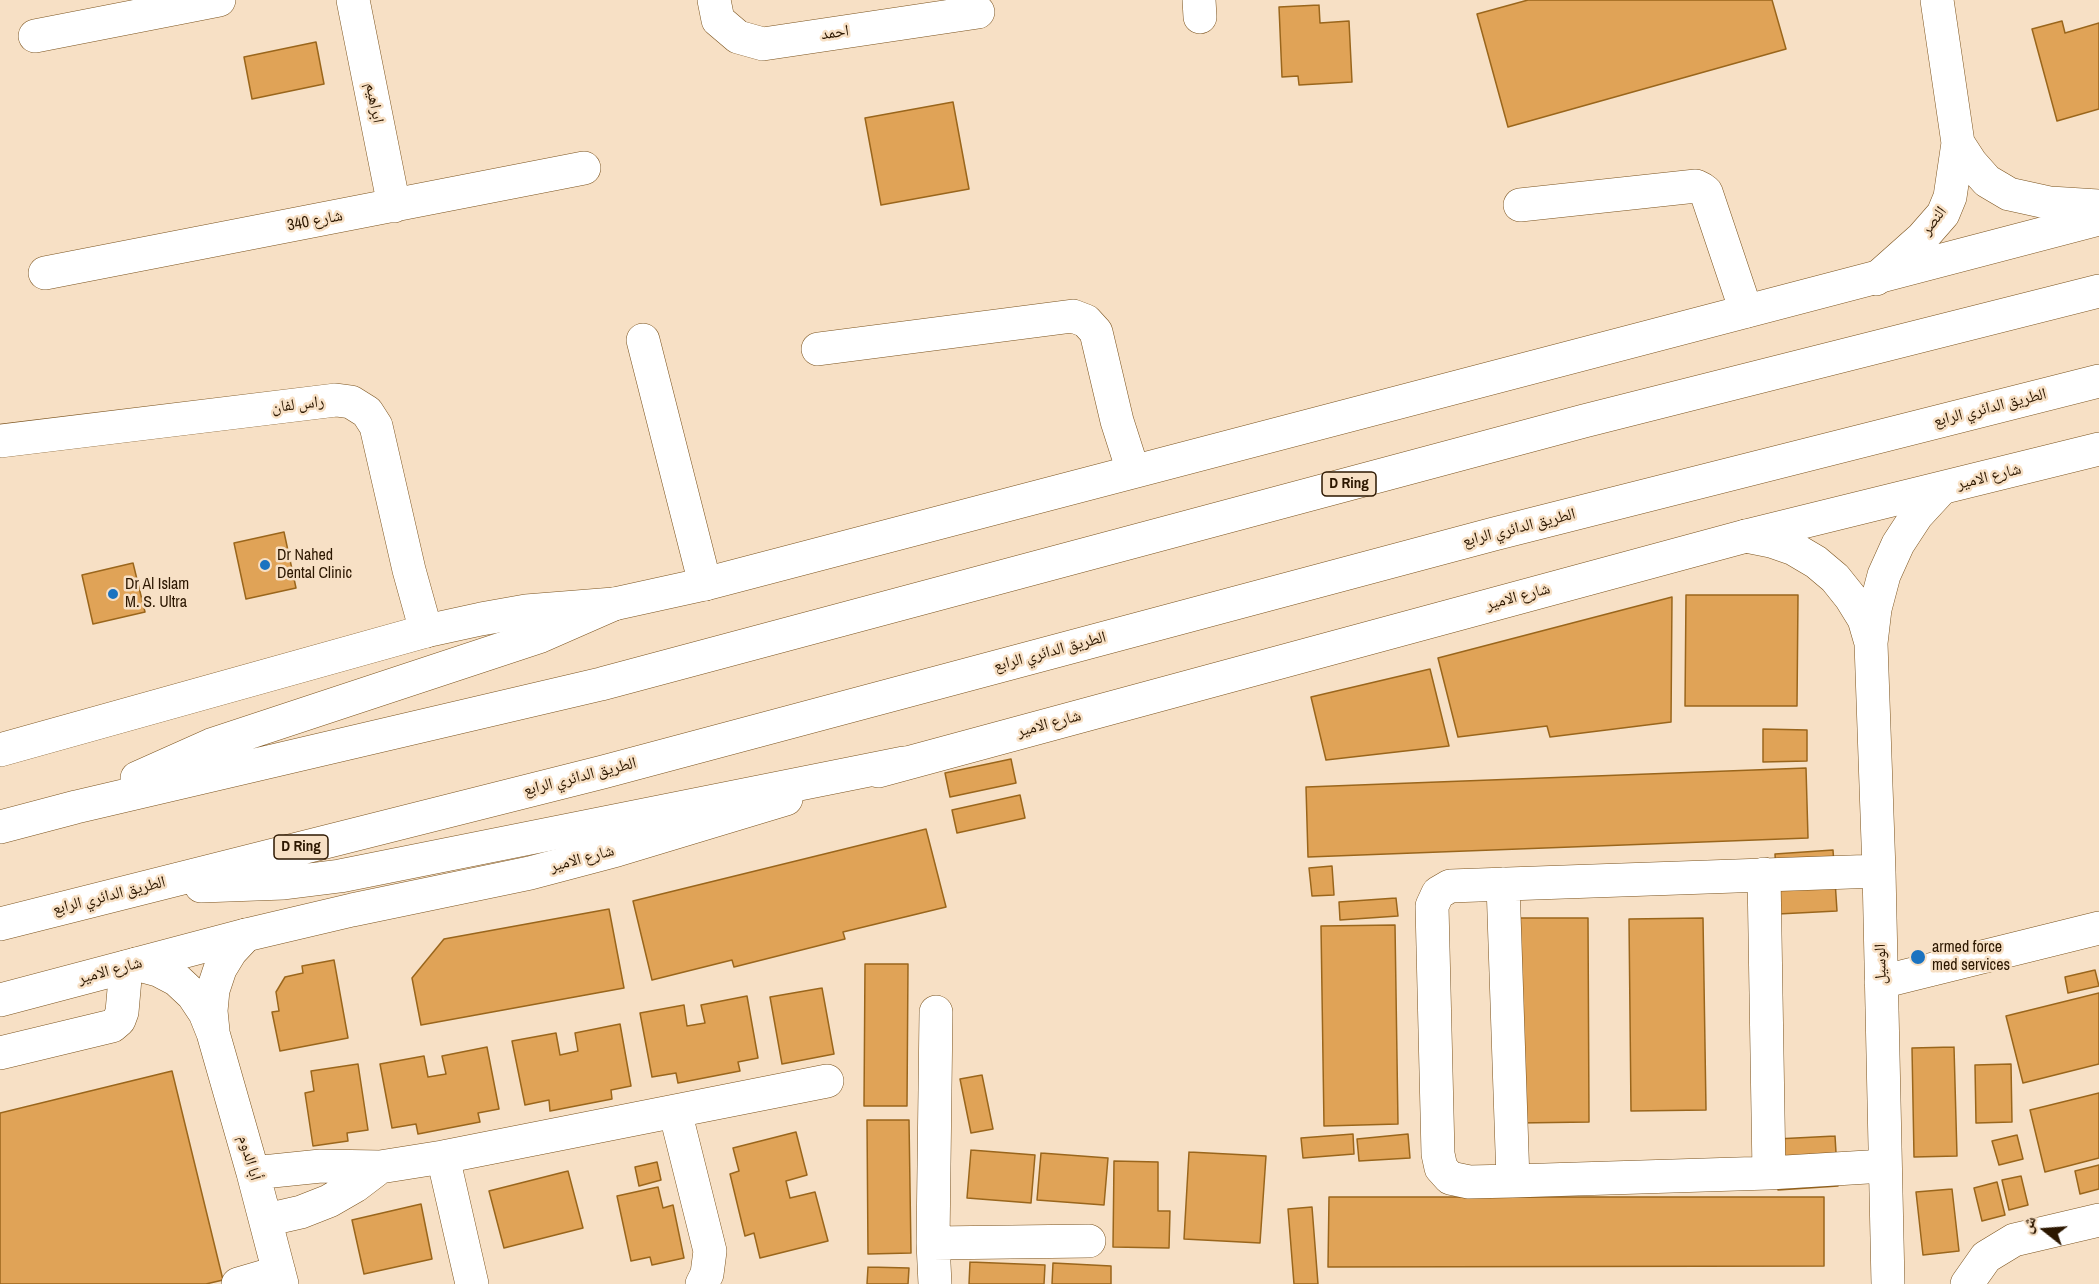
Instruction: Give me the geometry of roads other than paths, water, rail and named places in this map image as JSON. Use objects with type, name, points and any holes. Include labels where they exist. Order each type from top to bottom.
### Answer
[{"type":"main road","points":[[34,36],[219,0]]},
{"type":"main road","name":"ابراهيم","points":[[353,0],[394,206]]},
{"type":"main road","name":"احمد","points":[[714,0],[718,20],[738,37],[763,44],[978,12]]},
{"type":"main road","name":"النصر","points":[[1876,279],[1922,238],[1943,214],[1950,196],[1958,144],[1937,0]]},
{"type":"main road","name":"النصر","points":[[1958,144],[1971,164],[1987,181],[2009,194],[2050,203],[2099,206]]},
{"type":"main road","name":"شارع 340","points":[[45,273],[584,168]]},
{"type":"main road","points":[[1520,205],[1696,186],[1707,192],[1746,311]]},
{"type":"main road","points":[[0,750],[426,631],[526,611],[614,604],[705,584],[2099,219]]},
{"type":"main road","name":"D Ring","points":[[0,827],[76,807],[601,684],[1584,421],[2099,291]]},
{"type":"main road","points":[[818,349],[1073,316],[1086,321],[1096,332],[1133,471]]},
{"type":"main road","points":[[643,340],[705,584]]},
{"type":"main road","name":"الطريق الدائري الرابع","points":[[0,924],[603,772],[1482,537],[2099,381]]},
{"type":"main road","name":"راس لفان","points":[[0,441],[336,400],[351,402],[367,412],[376,426],[408,570],[426,631]]},
{"type":"main road","name":"شارع الامير","points":[[0,1000],[246,935],[541,870],[617,850],[904,763],[1746,536],[2099,449]]},
{"type":"main road","name":"الوسيل","points":[[1888,1284],[1879,871],[1871,643],[1875,609],[1884,575],[1898,543],[1917,514],[1941,489]]},
{"type":"main road","name":"الوسيل","points":[[1746,536],[1771,540],[1794,549],[1835,578],[1851,598],[1863,619],[1871,643]]},
{"type":"main road","points":[[76,807],[211,745],[540,636],[614,604]]},
{"type":"main road","points":[[146,886],[284,883],[340,876],[904,763]]},
{"type":"main road","points":[[1879,871],[1450,886],[1438,893],[1432,906],[1438,1154],[1441,1168],[1450,1178],[1469,1182],[1513,1181],[1769,1173],[1884,1166]]},
{"type":"main road","points":[[1764,874],[1769,1173]]},
{"type":"main road","points":[[1503,884],[1513,1181]]},
{"type":"main road","points":[[1881,982],[2099,928]]},
{"type":"main road","points":[[213,1033],[211,1011],[213,990],[231,951],[246,935]]},
{"type":"main road","points":[[0,1053],[112,1026],[122,1012],[131,966],[158,970],[177,980],[193,995],[205,1013],[213,1033]]},
{"type":"main road","points":[[935,1284],[933,1243],[936,1012]]},
{"type":"main road","name":"أبا الدوم","points":[[213,1033],[280,1278]]},
{"type":"main road","points":[[253,1173],[321,1166],[380,1167],[443,1157],[827,1081]]},
{"type":"main road","points":[[675,1111],[710,1251],[707,1274],[702,1284]]},
{"type":"main road","points":[[443,1157],[472,1284]]},
{"type":"main road","points":[[266,1221],[301,1212],[329,1201],[356,1186],[380,1167]]},
{"type":"main road","points":[[1967,1284],[1986,1257],[2014,1240],[2099,1220]]},
{"type":"main road","points":[[933,1243],[1089,1240]]},
{"type":"main road","points":[[238,1284],[280,1278]]},
{"type":"place","name":"Dr Nahed Dental Clinic","points":[[265,565]]},
{"type":"place","name":"Dr Al Islam M. S. Ultra","points":[[113,594]]},
{"type":"place","name":"armed force med services","points":[[1918,957]]}]
